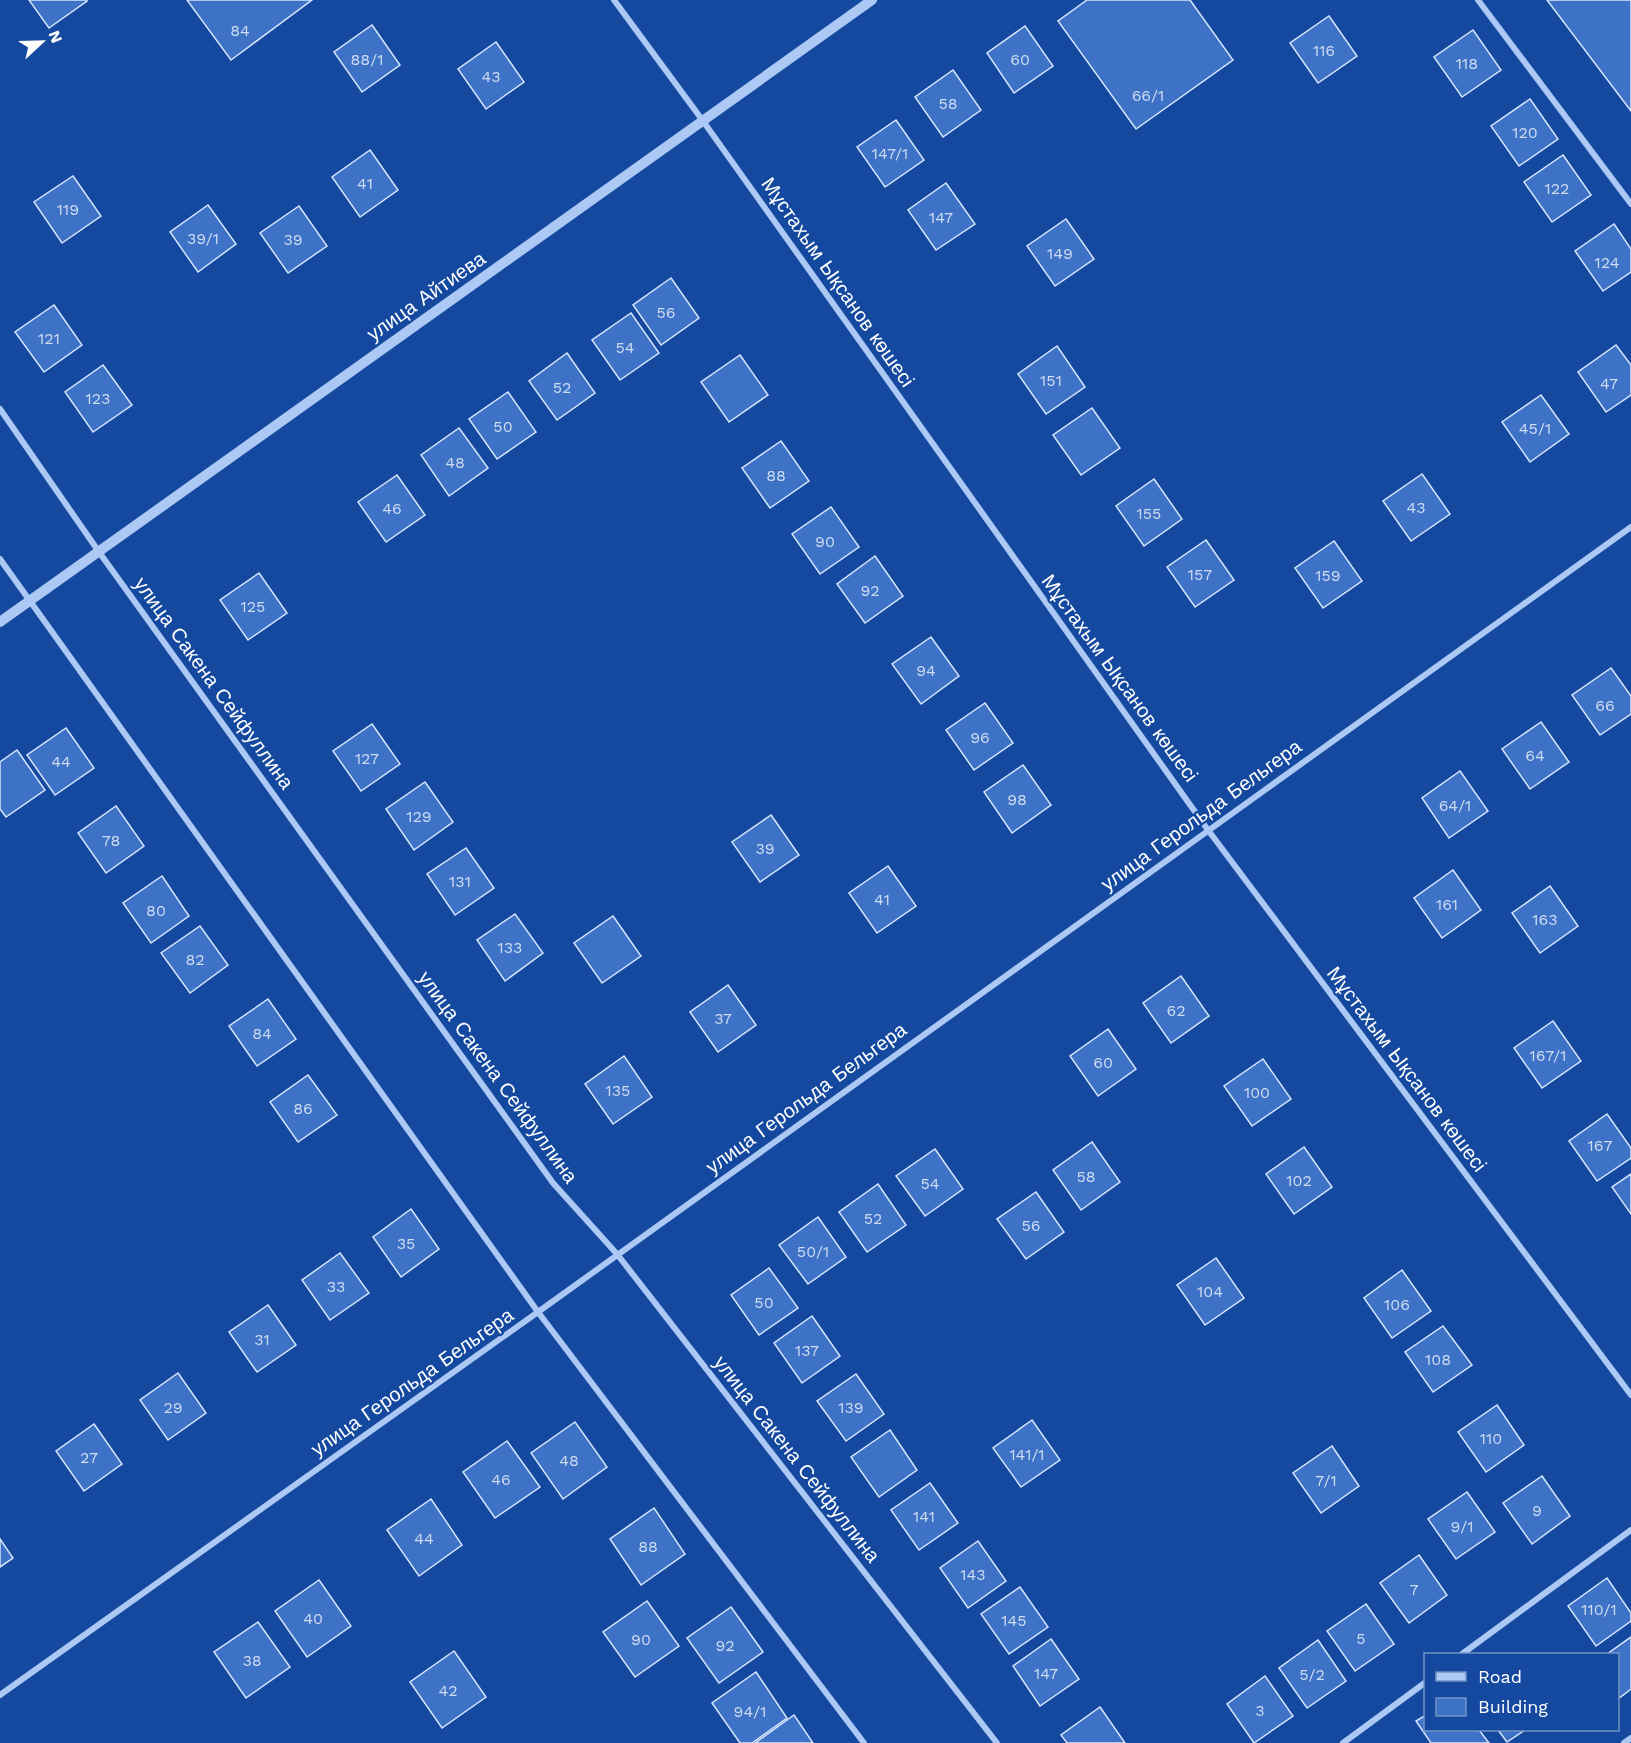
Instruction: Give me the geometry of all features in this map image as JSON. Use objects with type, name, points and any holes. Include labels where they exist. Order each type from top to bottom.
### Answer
[{"type":"street","name":"Мұстахым Ықсанов көшесі","points":[[614,0],[703,121],[1208,830],[1631,1395]]},
{"type":"street","name":"улица Айтиева","points":[[0,622],[872,0]]},
{"type":"street","points":[[1478,0],[1631,204]]},
{"type":"street","name":"улица Сакена Сейфуллина","points":[[0,409],[99,552],[553,1183],[617,1254],[997,1743]]},
{"type":"street","name":"улица Герольда Бельгера","points":[[0,1695],[538,1312],[1631,527]]},
{"type":"street","points":[[0,559],[538,1312],[864,1743]]},
{"type":"street","points":[[1463,1653],[1631,1530]]},
{"type":"street","points":[[1342,1743],[1424,1683]]},
{"type":"street","points":[[1624,1743],[1631,1738]]},
{"type":"building","points":[[29,0],[87,0],[87,1],[49,28]]},
{"type":"building","points":[[187,0],[312,0],[231,60]]},
{"type":"building","points":[[1087,0],[1190,0],[1233,60],[1136,129],[1058,21]]},
{"type":"building","points":[[1547,0],[1631,0],[1631,111]]},
{"type":"building","points":[[1329,16],[1357,56],[1318,83],[1290,43]]},
{"type":"building","points":[[372,25],[400,65],[362,92],[334,52]]},
{"type":"building","points":[[1025,26],[1053,66],[1014,93],[987,53]]},
{"type":"building","points":[[1473,30],[1501,70],[1462,97],[1434,57]]},
{"type":"building","points":[[496,42],[524,82],[486,109],[458,69]]},
{"type":"building","points":[[953,70],[981,110],[943,137],[915,97]]},
{"type":"building","points":[[1530,99],[1558,139],[1519,166],[1491,126]]},
{"type":"building","points":[[896,120],[924,160],[885,187],[857,147]]},
{"type":"building","points":[[370,150],[398,190],[360,217],[332,177]]},
{"type":"building","points":[[1563,155],[1591,195],[1552,222],[1524,182]]},
{"type":"building","points":[[73,176],[101,216],[62,243],[34,202]]},
{"type":"building","points":[[946,183],[975,224],[936,250],[908,210]]},
{"type":"building","points":[[208,205],[236,244],[198,272],[170,232]]},
{"type":"building","points":[[299,206],[327,246],[288,273],[260,233]]},
{"type":"building","points":[[1066,219],[1094,259],[1055,286],[1027,246]]},
{"type":"building","points":[[1614,224],[1631,249],[1631,272],[1603,291],[1575,251]]},
{"type":"building","points":[[671,278],[699,318],[661,345],[633,305]]},
{"type":"building","points":[[54,305],[82,345],[44,372],[15,332]]},
{"type":"building","points":[[631,313],[659,353],[620,380],[592,340]]},
{"type":"building","points":[[1616,345],[1631,365],[1631,395],[1606,412],[1578,372]]},
{"type":"building","points":[[1057,346],[1085,387],[1046,414],[1018,374]]},
{"type":"building","points":[[567,353],[595,393],[557,420],[529,381]]},
{"type":"building","points":[[740,355],[768,395],[729,422],[701,382]]},
{"type":"building","points":[[103,365],[132,405],[93,432],[65,392]]},
{"type":"building","points":[[508,392],[536,432],[497,459],[469,419]]},
{"type":"building","points":[[1541,395],[1569,434],[1530,462],[1502,422]]},
{"type":"building","points":[[1092,408],[1120,448],[1081,475],[1053,435]]},
{"type":"building","points":[[459,428],[488,468],[449,496],[421,455]]},
{"type":"building","points":[[781,441],[809,481],[770,508],[742,468]]},
{"type":"building","points":[[1422,474],[1450,514],[1411,541],[1383,501]]},
{"type":"building","points":[[397,475],[425,515],[386,542],[358,502]]},
{"type":"building","points":[[1154,479],[1182,519],[1144,546],[1116,506]]},
{"type":"building","points":[[831,507],[859,547],[820,574],[792,534]]},
{"type":"building","points":[[1206,540],[1234,580],[1195,607],[1167,567]]},
{"type":"building","points":[[1334,541],[1362,581],[1323,608],[1295,568]]},
{"type":"building","points":[[875,556],[903,596],[865,623],[837,584]]},
{"type":"building","points":[[259,573],[287,613],[248,640],[220,600]]},
{"type":"building","points":[[931,637],[959,676],[921,704],[892,664]]},
{"type":"building","points":[[1611,668],[1631,696],[1631,714],[1600,735],[1572,695]]},
{"type":"building","points":[[985,703],[1013,743],[974,770],[946,730]]},
{"type":"building","points":[[1541,722],[1569,762],[1530,789],[1502,749]]},
{"type":"building","points":[[372,724],[400,764],[361,791],[333,751]]},
{"type":"building","points":[[66,728],[94,768],[55,795],[27,755]]},
{"type":"building","points":[[17,750],[45,790],[6,817],[0,809],[0,762]]},
{"type":"building","points":[[1023,765],[1051,805],[1012,833],[984,792]]},
{"type":"building","points":[[1460,771],[1488,811],[1449,838],[1422,798]]},
{"type":"building","points":[[425,782],[453,822],[414,850],[386,809]]},
{"type":"building","points":[[116,806],[144,846],[106,873],[78,833]]},
{"type":"building","points":[[771,815],[799,855],[760,882],[732,842]]},
{"type":"building","points":[[466,848],[494,888],[455,915],[427,874]]},
{"type":"building","points":[[888,866],[916,906],[877,933],[849,893]]},
{"type":"building","points":[[1453,870],[1481,910],[1442,938],[1414,898]]},
{"type":"building","points":[[162,876],[189,916],[151,943],[123,903]]},
{"type":"building","points":[[1550,886],[1578,926],[1540,953],[1512,913]]},
{"type":"building","points":[[515,914],[543,953],[505,981],[477,940]]},
{"type":"building","points":[[613,916],[641,956],[602,983],[574,943]]},
{"type":"building","points":[[200,926],[228,965],[190,993],[161,953]]},
{"type":"building","points":[[1181,976],[1209,1016],[1171,1043],[1143,1003]]},
{"type":"building","points":[[728,985],[756,1025],[718,1052],[690,1012]]},
{"type":"building","points":[[268,999],[296,1039],[257,1066],[229,1026]]},
{"type":"building","points":[[1553,1021],[1581,1061],[1542,1088],[1514,1048]]},
{"type":"building","points":[[1108,1029],[1136,1069],[1098,1096],[1070,1056]]},
{"type":"building","points":[[624,1056],[652,1097],[613,1124],[585,1084]]},
{"type":"building","points":[[1263,1059],[1291,1099],[1252,1126],[1224,1086]]},
{"type":"building","points":[[308,1075],[337,1115],[298,1142],[270,1102]]},
{"type":"building","points":[[1607,1114],[1631,1148],[1631,1158],[1597,1181],[1569,1141]]},
{"type":"building","points":[[1092,1142],[1120,1182],[1081,1210],[1053,1170]]},
{"type":"building","points":[[1304,1147],[1332,1187],[1294,1214],[1266,1174]]},
{"type":"building","points":[[935,1149],[963,1189],[925,1216],[896,1176]]},
{"type":"building","points":[[1631,1174],[1631,1214],[1612,1187]]},
{"type":"building","points":[[878,1184],[906,1225],[867,1252],[839,1212]]},
{"type":"building","points":[[1036,1192],[1064,1232],[1026,1259],[997,1219]]},
{"type":"building","points":[[411,1209],[439,1249],[401,1277],[373,1237]]},
{"type":"building","points":[[818,1217],[846,1257],[808,1284],[779,1245]]},
{"type":"building","points":[[340,1253],[369,1293],[330,1320],[302,1280]]},
{"type":"building","points":[[1216,1258],[1244,1298],[1205,1325],[1177,1285]]},
{"type":"building","points":[[769,1268],[798,1308],[759,1335],[731,1295]]},
{"type":"building","points":[[1402,1270],[1431,1311],[1392,1338],[1364,1298]]},
{"type":"building","points":[[268,1305],[296,1345],[257,1372],[229,1332]]},
{"type":"building","points":[[812,1316],[840,1356],[802,1383],[774,1343]]},
{"type":"building","points":[[1443,1326],[1472,1365],[1433,1392],[1405,1352]]},
{"type":"building","points":[[178,1373],[206,1413],[168,1440],[140,1400]]},
{"type":"building","points":[[856,1374],[884,1414],[846,1441],[817,1401]]},
{"type":"building","points":[[1497,1405],[1524,1445],[1486,1472],[1458,1432]]},
{"type":"building","points":[[1032,1420],[1060,1460],[1021,1487],[993,1448]]},
{"type":"building","points":[[575,1422],[607,1467],[563,1499],[531,1453]]},
{"type":"building","points":[[94,1424],[122,1464],[84,1491],[56,1451]]},
{"type":"building","points":[[890,1430],[917,1470],[879,1497],[851,1457]]},
{"type":"building","points":[[507,1441],[540,1487],[495,1518],[463,1472]]},
{"type":"building","points":[[1332,1446],[1359,1486],[1321,1513],[1293,1473]]},
{"type":"building","points":[[1542,1476],[1570,1516],[1532,1544],[1503,1503]]},
{"type":"building","points":[[930,1483],[958,1523],[919,1550],[891,1510]]},
{"type":"building","points":[[1467,1492],[1495,1532],[1456,1559],[1428,1519]]},
{"type":"building","points":[[431,1499],[462,1545],[419,1576],[387,1530]]},
{"type":"building","points":[[654,1508],[685,1554],[641,1585],[610,1539]]},
{"type":"building","points":[[0,1539],[13,1558],[0,1567]]},
{"type":"building","points":[[978,1541],[1006,1581],[968,1608],[940,1568]]},
{"type":"building","points":[[1419,1555],[1447,1595],[1409,1623],[1380,1583]]},
{"type":"building","points":[[1607,1578],[1631,1613],[1631,1621],[1596,1646],[1568,1606]]},
{"type":"building","points":[[319,1580],[351,1626],[307,1657],[275,1611]]},
{"type":"building","points":[[1020,1587],[1048,1627],[1009,1654],[981,1614]]},
{"type":"building","points":[[647,1601],[679,1646],[635,1677],[603,1632]]},
{"type":"building","points":[[1366,1604],[1394,1644],[1355,1671],[1327,1631]]},
{"type":"building","points":[[731,1607],[763,1652],[719,1683],[687,1638]]},
{"type":"building","points":[[258,1622],[290,1667],[246,1698],[214,1652]]},
{"type":"building","points":[[1631,1637],[1631,1689],[1619,1698],[1619,1653],[1608,1653]]},
{"type":"building","points":[[1051,1639],[1079,1679],[1040,1706],[1013,1666]]},
{"type":"building","points":[[1318,1640],[1346,1681],[1307,1708],[1279,1668]]},
{"type":"building","points":[[454,1651],[486,1697],[442,1728],[410,1682]]},
{"type":"building","points":[[756,1672],[787,1718],[752,1743],[740,1743],[712,1703]]},
{"type":"building","points":[[1265,1676],[1293,1716],[1254,1743],[1227,1704]]},
{"type":"building","points":[[1100,1707],[1125,1743],[1067,1743],[1061,1735]]},
{"type":"building","points":[[794,1715],[813,1743],[755,1743]]},
{"type":"building","points":[[1424,1716],[1424,1731],[1480,1731],[1489,1743],[1431,1743],[1416,1721]]},
{"type":"building","points":[[1499,1731],[1524,1731],[1507,1742]]}]
